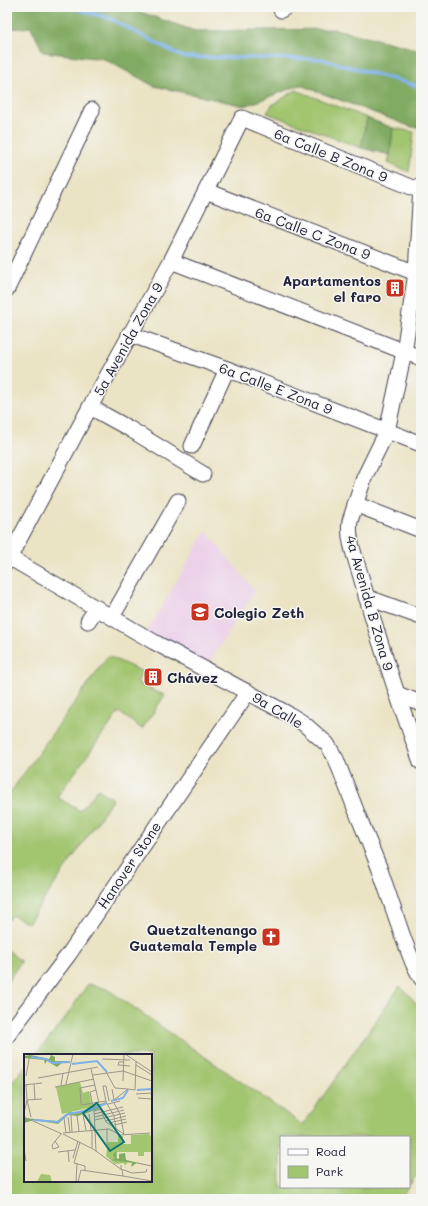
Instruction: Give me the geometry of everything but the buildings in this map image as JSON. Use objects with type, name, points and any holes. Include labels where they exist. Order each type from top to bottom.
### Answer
[{"type":"street","points":[[7,289],[92,110]]},
{"type":"street","name":"5a Avenida Zona 9","points":[[8,558],[171,261],[242,118]]},
{"type":"street","name":"6a Calle B Zona 9","points":[[242,118],[421,191]]},
{"type":"street","name":"4a Avenida B Zona 9","points":[[421,186],[419,274],[404,352],[387,431],[364,478],[350,521],[349,533],[366,597],[397,694],[421,762]]},
{"type":"street","name":"6a Calle C Zona 9","points":[[206,191],[419,274]]},
{"type":"street","points":[[171,261],[421,358]]},
{"type":"street","name":"6a Calle E Zona 9","points":[[130,334],[227,369],[421,444]]},
{"type":"street","points":[[192,446],[227,369]]},
{"type":"street","points":[[90,407],[130,429],[203,474]]},
{"type":"street","points":[[112,617],[178,501]]},
{"type":"street","points":[[355,504],[421,530]]},
{"type":"street","name":"9a Calle","points":[[8,558],[154,642],[290,715],[303,723],[327,744],[333,753],[379,867],[408,952],[421,978]]},
{"type":"street","points":[[366,597],[421,618]]},
{"type":"street","points":[[88,621],[97,608]]},
{"type":"street","name":"Hanover Stone","points":[[7,1036],[69,954],[248,692]]},
{"type":"street","points":[[397,694],[421,703]]},
{"type":"shaded area","name":"Colegio Zeth","points":[[206,531],[255,591],[207,666],[146,633]]},
{"type":"green space","points":[[7,7],[126,7],[195,31],[335,29],[421,50],[421,127],[412,127],[300,85],[245,106],[154,86],[104,59],[43,52],[31,27],[7,29]]},
{"type":"green space","points":[[296,90],[367,118],[361,148],[267,113],[272,105]]},
{"type":"green space","points":[[367,118],[393,128],[390,155],[361,148]]},
{"type":"green space","points":[[393,128],[414,132],[409,172],[388,163]]},
{"type":"green space","points":[[108,656],[143,672],[137,682],[165,695],[142,729],[119,712],[57,797],[80,811],[98,789],[113,799],[28,923],[12,915],[7,921],[7,797]]},
{"type":"green space","points":[[7,949],[21,962],[7,982]]},
{"type":"green space","points":[[88,984],[107,989],[303,1125],[400,986],[421,1008],[421,1168],[410,1184],[410,1136],[280,1136],[280,1188],[407,1188],[400,1199],[7,1199],[7,1088],[24,1068],[24,1182],[152,1182],[152,1054],[36,1054],[61,1024]]},
{"type":"waterway","points":[[69,7],[109,18],[183,57],[321,59],[421,87]]},
{"type":"place","name":"Apartamentos el faro","points":[[395,288]]},
{"type":"place","name":"Colegio Zeth","points":[[200,612]]},
{"type":"place","name":"Chávez","points":[[153,677]]},
{"type":"place","name":"Quetzaltenango Guatemala Temple","points":[[271,937]]}]
